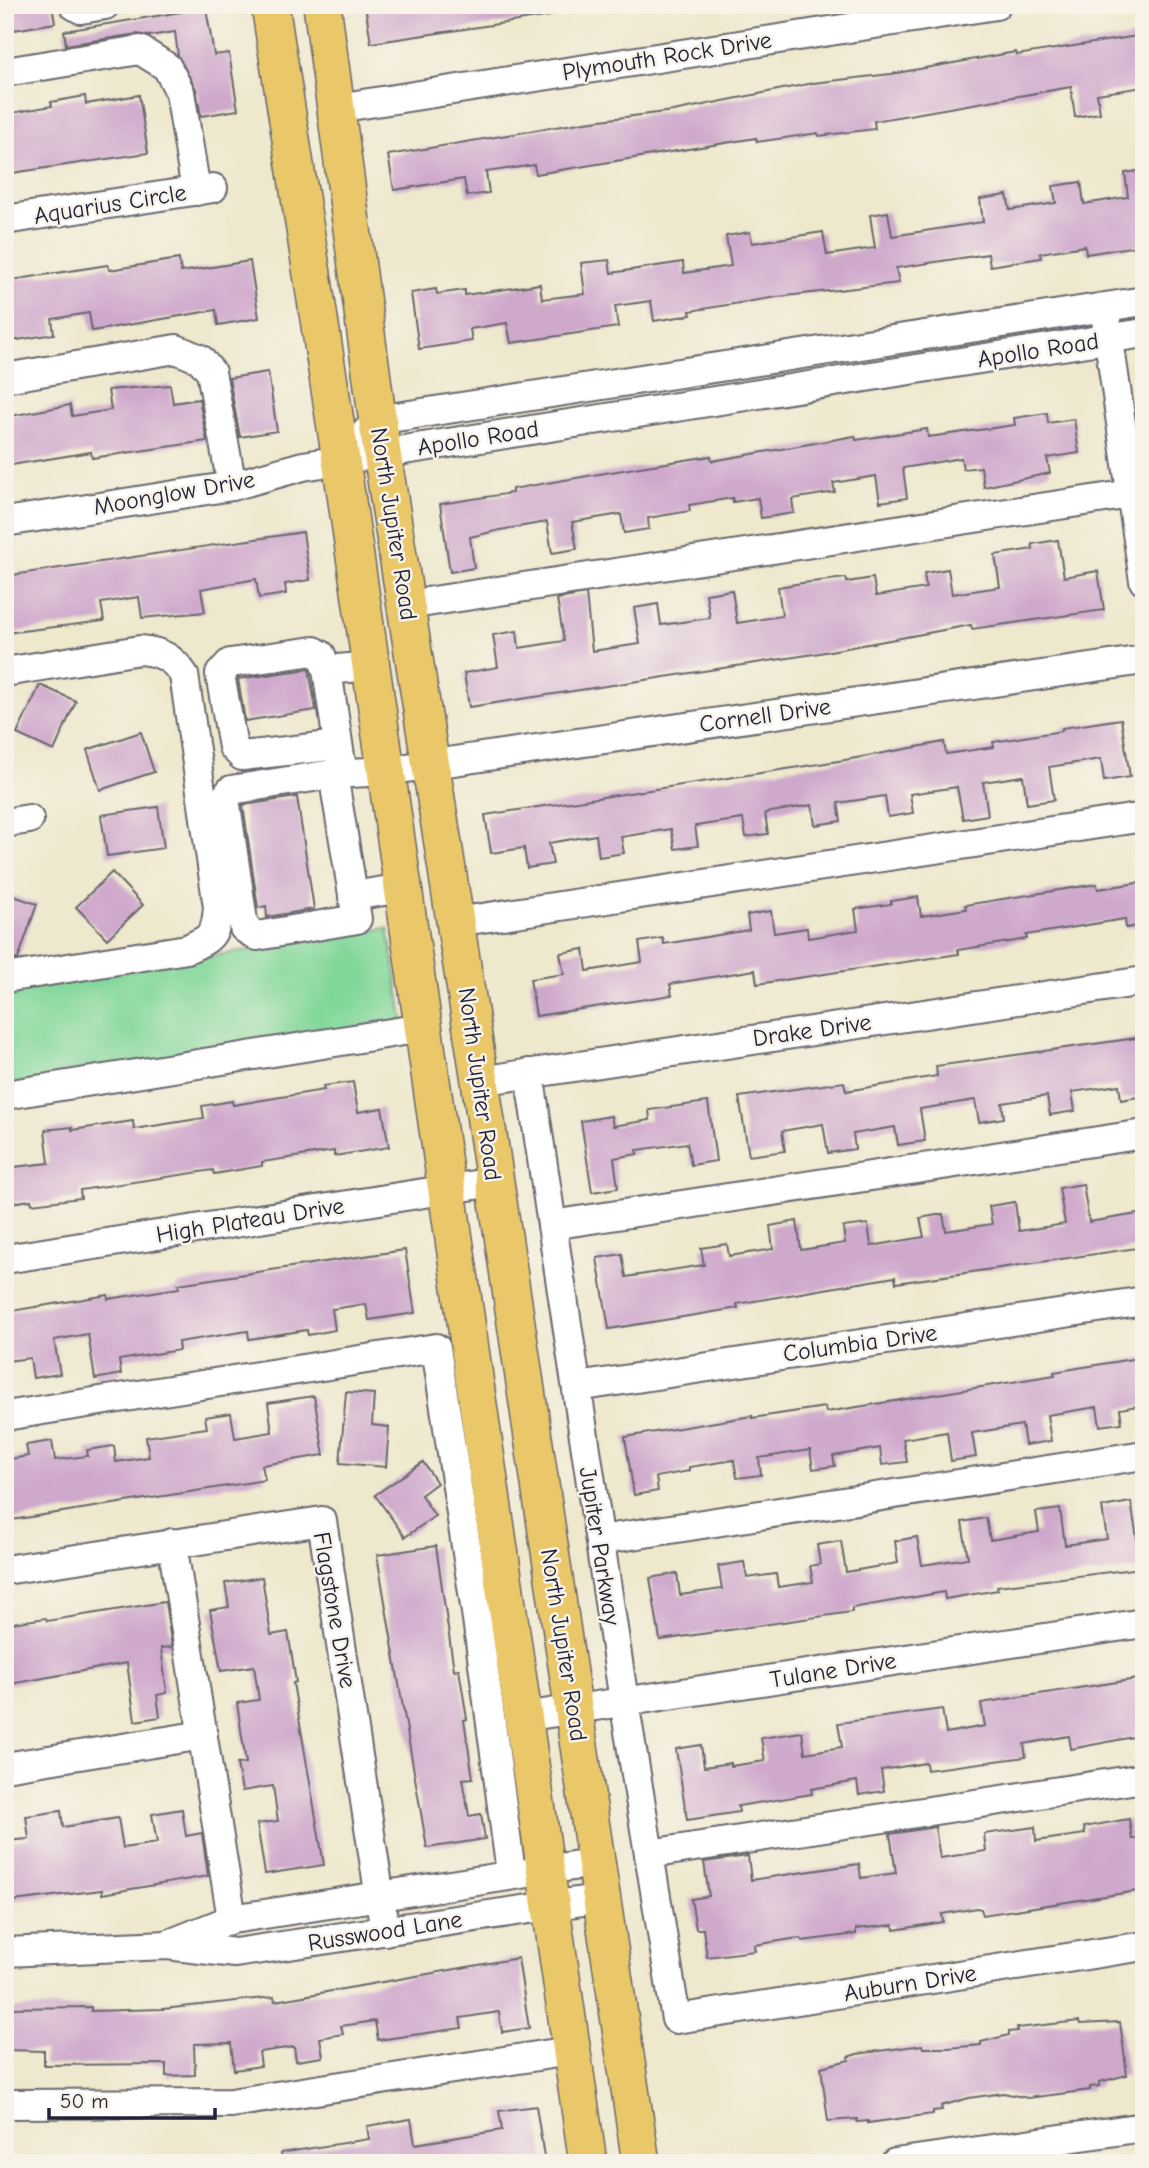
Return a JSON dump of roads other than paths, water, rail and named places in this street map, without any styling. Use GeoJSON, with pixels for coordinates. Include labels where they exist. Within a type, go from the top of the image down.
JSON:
{"type":"FeatureCollection","features":[{"type":"Feature","properties":{"kind":"main road","name":"North Jupiter Road"},"geometry":{"type":"LineString","coordinates":[[270,5],[341,460],[447,1189],[453,1345],[523,1717],[528,1871],[550,1905],[588,2163]]}},
{"type":"Feature","properties":{"kind":"main road"},"geometry":{"type":"LineString","coordinates":[[300,5],[300,10],[325,22]]}},
{"type":"Feature","properties":{"kind":"main road","name":"North Jupiter Road"},"geometry":{"type":"LineString","coordinates":[[325,22],[380,437],[456,922],[641,2163]]}},
{"type":"Feature","properties":{"kind":"main road"},"geometry":{"type":"LineString","coordinates":[[414,971],[443,1009],[462,1068],[471,1079],[480,1081]]}},
{"type":"Feature","properties":{"kind":"street"},"geometry":{"type":"LineString","coordinates":[[74,5],[81,9],[105,5]]}},
{"type":"Feature","properties":{"kind":"street","name":"Plymouth Rock Drive"},"geometry":{"type":"LineString","coordinates":[[337,108],[996,5]]}},
{"type":"Feature","properties":{"kind":"street","name":"Aquarius Circle"},"geometry":{"type":"LineString","coordinates":[[5,72],[140,50],[167,66],[180,92],[206,189],[5,220]]}},
{"type":"Feature","properties":{"kind":"street","name":"Apollo Road"},"geometry":{"type":"LineString","coordinates":[[380,437],[1144,301]]}},
{"type":"Feature","properties":{"kind":"street"},"geometry":{"type":"LineString","coordinates":[[1104,307],[1138,493],[1144,581]]}},
{"type":"Feature","properties":{"kind":"street","name":"Apollo Road"},"geometry":{"type":"LineString","coordinates":[[380,437],[1144,333]]}},
{"type":"Feature","properties":{"kind":"street"},"geometry":{"type":"LineString","coordinates":[[5,377],[176,349],[200,359],[211,372],[232,486]]}},
{"type":"Feature","properties":{"kind":"street"},"geometry":{"type":"LineString","coordinates":[[341,460],[380,437]]}},
{"type":"Feature","properties":{"kind":"street","name":"Moonglow Drive"},"geometry":{"type":"LineString","coordinates":[[5,522],[232,486],[303,466],[341,460]]}},
{"type":"Feature","properties":{"kind":"street"},"geometry":{"type":"LineString","coordinates":[[407,605],[1138,493]]}},
{"type":"Feature","properties":{"kind":"street"},"geometry":{"type":"LineString","coordinates":[[5,673],[140,650],[160,652],[175,663],[184,675],[218,907],[217,926],[208,939],[187,949],[5,978]]}},
{"type":"Feature","properties":{"kind":"street"},"geometry":{"type":"LineString","coordinates":[[338,745],[242,756],[233,747],[220,674],[230,663],[314,651],[321,655],[327,670],[338,745],[338,775],[353,895],[402,888]]}},
{"type":"Feature","properties":{"kind":"street","name":"Cornell Drive"},"geometry":{"type":"LineString","coordinates":[[353,895],[357,919],[257,936],[244,928],[226,792],[1144,660]]}},
{"type":"Feature","properties":{"kind":"street"},"geometry":{"type":"LineString","coordinates":[[327,670],[370,666]]}},
{"type":"Feature","properties":{"kind":"street"},"geometry":{"type":"LineString","coordinates":[[456,922],[1144,817]]}},
{"type":"Feature","properties":{"kind":"street","name":"Drake Drive"},"geometry":{"type":"LineString","coordinates":[[480,1081],[1144,981]]}},
{"type":"Feature","properties":{"kind":"street"},"geometry":{"type":"LineString","coordinates":[[5,1095],[422,1028]]}},
{"type":"Feature","properties":{"kind":"street","name":"Jupiter Parkway"},"geometry":{"type":"LineString","coordinates":[[529,1073],[624,1701],[676,2019]]}},
{"type":"Feature","properties":{"kind":"street"},"geometry":{"type":"LineString","coordinates":[[552,1224],[1144,1134]]}},
{"type":"Feature","properties":{"kind":"street","name":"High Plateau Drive"},"geometry":{"type":"LineString","coordinates":[[5,1259],[494,1182]]}},
{"type":"Feature","properties":{"kind":"street","name":"Columbia Drive"},"geometry":{"type":"LineString","coordinates":[[577,1387],[1144,1301]]}},
{"type":"Feature","properties":{"kind":"street"},"geometry":{"type":"LineString","coordinates":[[5,1416],[453,1345],[477,1619],[528,1871]]}},
{"type":"Feature","properties":{"kind":"street"},"geometry":{"type":"LineString","coordinates":[[600,1540],[1144,1455]]}},
{"type":"Feature","properties":{"kind":"street","name":"Flagstone Drive"},"geometry":{"type":"LineString","coordinates":[[5,1570],[322,1521],[385,1931]]}},
{"type":"Feature","properties":{"kind":"street"},"geometry":{"type":"LineString","coordinates":[[172,1543],[232,1919]]}},
{"type":"Feature","properties":{"kind":"street","name":"Tulane Drive"},"geometry":{"type":"LineString","coordinates":[[523,1717],[1144,1623]]}},
{"type":"Feature","properties":{"kind":"street"},"geometry":{"type":"LineString","coordinates":[[5,1767],[203,1735]]}},
{"type":"Feature","properties":{"kind":"street"},"geometry":{"type":"LineString","coordinates":[[649,1854],[1144,1778]]}},
{"type":"Feature","properties":{"kind":"street","name":"Russwood Lane"},"geometry":{"type":"LineString","coordinates":[[167,1945],[232,1919],[598,1862]]}},
{"type":"Feature","properties":{"kind":"street","name":"Russwood Lane"},"geometry":{"type":"LineString","coordinates":[[5,1952],[167,1945],[234,1953],[603,1898]]}},
{"type":"Feature","properties":{"kind":"street","name":"Auburn Drive"},"geometry":{"type":"LineString","coordinates":[[676,2019],[1144,1946]]}},
{"type":"Feature","properties":{"kind":"street"},"geometry":{"type":"LineString","coordinates":[[5,2104],[231,2103],[570,2051]]}},
{"type":"Feature","properties":{"kind":"street"},"geometry":{"type":"LineString","coordinates":[[895,2163],[1144,2127]]}}]}
